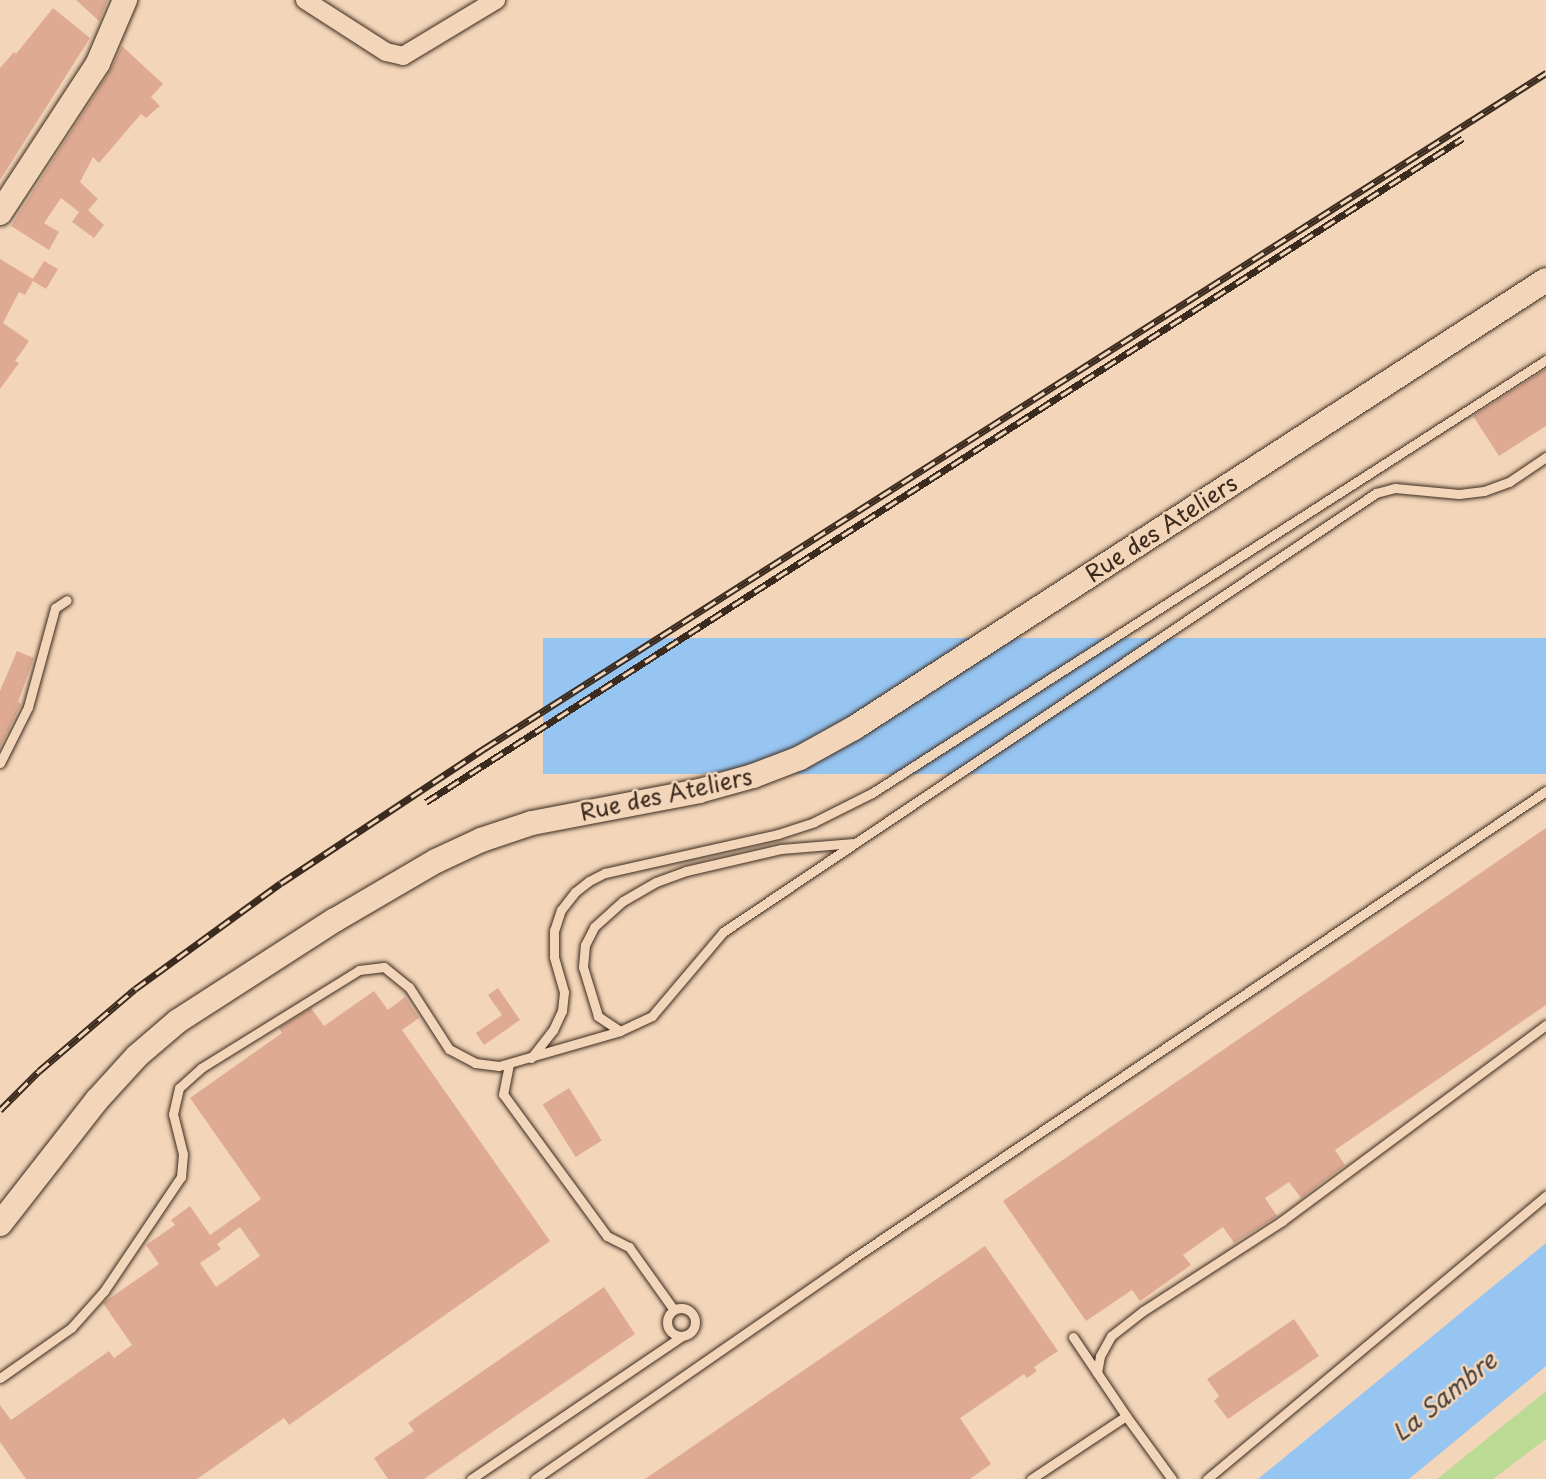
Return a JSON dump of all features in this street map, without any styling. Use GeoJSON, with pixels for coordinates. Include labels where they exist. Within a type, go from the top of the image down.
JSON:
{"type":"FeatureCollection","features":[{"type":"Feature","properties":{"kind":"street"},"geometry":{"type":"LineString","coordinates":[[0,213],[98,62],[125,0]]}},
{"type":"Feature","properties":{"kind":"street"},"geometry":{"type":"LineString","coordinates":[[305,0],[386,52],[402,56],[496,0]]}},
{"type":"Feature","properties":{"kind":"street","name":"Rue des Ateliers"},"geometry":{"type":"LineString","coordinates":[[0,1223],[97,1100],[137,1056],[178,1021],[335,920],[436,861],[481,840],[532,823],[699,791],[753,776],[800,758],[854,728],[1546,280]]}},
{"type":"Feature","properties":{"kind":"lane"},"geometry":{"type":"LineString","coordinates":[[531,1058],[553,1030],[562,1011],[564,992],[554,956],[554,931],[561,910],[575,892],[589,881],[605,873],[778,834],[825,817],[872,793],[1546,360]]}},
{"type":"Feature","properties":{"kind":"lane"},"geometry":{"type":"LineString","coordinates":[[0,1378],[78,1320],[104,1291],[181,1177],[183,1154],[173,1114],[179,1088],[201,1068],[359,970],[384,967],[409,987],[449,1049],[475,1063],[499,1066],[509,1064],[620,1031],[652,1016],[723,932],[1376,493],[1395,488],[1459,494],[1484,491],[1508,482],[1546,457]]}},
{"type":"Feature","properties":{"kind":"lane"},"geometry":{"type":"LineString","coordinates":[[0,763],[28,707],[55,608],[67,600]]}},
{"type":"Feature","properties":{"kind":"lane"},"geometry":{"type":"LineString","coordinates":[[535,1479],[859,1255],[1546,791]]}},
{"type":"Feature","properties":{"kind":"lane"},"geometry":{"type":"LineString","coordinates":[[620,1031],[598,1016],[583,967],[584,945],[594,928],[622,901],[656,882],[686,872],[781,849],[854,843]]}},
{"type":"Feature","properties":{"kind":"lane"},"geometry":{"type":"LineString","coordinates":[[1097,1373],[1100,1356],[1111,1336],[1292,1214],[1546,1025]]}},
{"type":"Feature","properties":{"kind":"lane"},"geometry":{"type":"LineString","coordinates":[[509,1064],[503,1094],[607,1236],[629,1247],[674,1310]]}},
{"type":"Feature","properties":{"kind":"lane"},"geometry":{"type":"LineString","coordinates":[[1207,1479],[1546,1196]]}},
{"type":"Feature","properties":{"kind":"lane"},"geometry":{"type":"LineString","coordinates":[[471,1479],[681,1336],[694,1330],[696,1321],[688,1310],[674,1310],[668,1317],[667,1326],[673,1334],[681,1336]]}},
{"type":"Feature","properties":{"kind":"lane"},"geometry":{"type":"LineString","coordinates":[[1073,1338],[1172,1479]]}},
{"type":"Feature","properties":{"kind":"lane"},"geometry":{"type":"LineString","coordinates":[[1031,1479],[1126,1416]]}},
{"type":"Feature","properties":{"kind":"green space"},"geometry":{"type":"Polygon","coordinates":[[[1546,1391],[1546,1439],[1493,1479],[1437,1479],[1546,1391]]]}},
{"type":"Feature","properties":{"kind":"water"},"geometry":{"type":"Polygon","coordinates":[[[543,638],[1546,638],[1546,774],[543,774],[543,638]]]}},
{"type":"Feature","properties":{"kind":"water","name":"La Sambre"},"geometry":{"type":"Polygon","coordinates":[[[1546,1243],[1546,1366],[1409,1479],[1258,1479],[1546,1243]]]}},
{"type":"Feature","properties":{"kind":"building"},"geometry":{"type":"Polygon","coordinates":[[[76,0],[108,0],[99,21],[76,0]]]}},
{"type":"Feature","properties":{"kind":"building"},"geometry":{"type":"Polygon","coordinates":[[[53,8],[90,38],[0,180],[0,68],[14,52],[16,54],[53,8]]]}},
{"type":"Feature","properties":{"kind":"building"},"geometry":{"type":"Polygon","coordinates":[[[122,46],[163,84],[151,97],[160,106],[146,118],[141,114],[99,163],[93,157],[80,182],[98,199],[88,210],[104,225],[94,238],[72,222],[79,212],[61,198],[44,223],[59,232],[49,250],[11,226],[110,71],[122,46]]]}},
{"type":"Feature","properties":{"kind":"building"},"geometry":{"type":"Polygon","coordinates":[[[0,259],[33,279],[44,261],[58,269],[46,289],[33,281],[25,295],[19,292],[3,323],[29,341],[15,361],[19,363],[0,389],[0,259]]]}},
{"type":"Feature","properties":{"kind":"building"},"geometry":{"type":"Polygon","coordinates":[[[1546,369],[1546,426],[1499,456],[1473,416],[1546,369]]]}},
{"type":"Feature","properties":{"kind":"building"},"geometry":{"type":"Polygon","coordinates":[[[17,651],[34,658],[18,702],[21,704],[0,747],[0,691],[17,651]]]}},
{"type":"Feature","properties":{"kind":"building"},"geometry":{"type":"Polygon","coordinates":[[[1546,828],[1546,1005],[1335,1150],[1345,1165],[1301,1198],[1289,1182],[1265,1198],[1277,1216],[1234,1243],[1223,1227],[1183,1255],[1191,1265],[1140,1301],[1132,1290],[1086,1321],[1003,1201],[1546,828]]]}},
{"type":"Feature","properties":{"kind":"building"},"geometry":{"type":"Polygon","coordinates":[[[498,988],[520,1020],[484,1045],[476,1033],[502,1015],[488,995],[498,988]]]}},
{"type":"Feature","properties":{"kind":"building"},"geometry":{"type":"Polygon","coordinates":[[[374,991],[388,1010],[405,997],[419,1018],[402,1030],[550,1241],[289,1425],[284,1418],[197,1479],[26,1479],[0,1442],[0,1405],[11,1420],[109,1351],[114,1358],[132,1345],[103,1303],[159,1264],[146,1245],[175,1225],[171,1220],[190,1206],[210,1235],[261,1199],[190,1098],[282,1033],[279,1028],[311,1008],[324,1026],[374,991]],[[240,1227],[217,1244],[221,1249],[200,1263],[216,1287],[260,1256],[240,1227]]]}},
{"type":"Feature","properties":{"kind":"building"},"geometry":{"type":"Polygon","coordinates":[[[569,1088],[602,1141],[576,1157],[543,1104],[569,1088]]]}},
{"type":"Feature","properties":{"kind":"building"},"geometry":{"type":"Polygon","coordinates":[[[985,1246],[1058,1351],[1034,1367],[1037,1371],[1027,1378],[1024,1374],[960,1418],[991,1464],[970,1479],[645,1479],[985,1246]]]}},
{"type":"Feature","properties":{"kind":"building"},"geometry":{"type":"Polygon","coordinates":[[[604,1287],[635,1334],[424,1479],[388,1479],[374,1458],[414,1431],[408,1423],[604,1287]]]}},
{"type":"Feature","properties":{"kind":"building"},"geometry":{"type":"Polygon","coordinates":[[[1294,1319],[1319,1356],[1228,1419],[1214,1401],[1219,1396],[1207,1379],[1294,1319]]]}},
{"type":"Feature","properties":{"kind":"railway"},"geometry":{"type":"LineString","coordinates":[[0,1110],[39,1071],[135,989],[281,883],[485,748],[1546,73]]}},
{"type":"Feature","properties":{"kind":"railway"},"geometry":{"type":"LineString","coordinates":[[426,802],[1463,138]]}}]}
